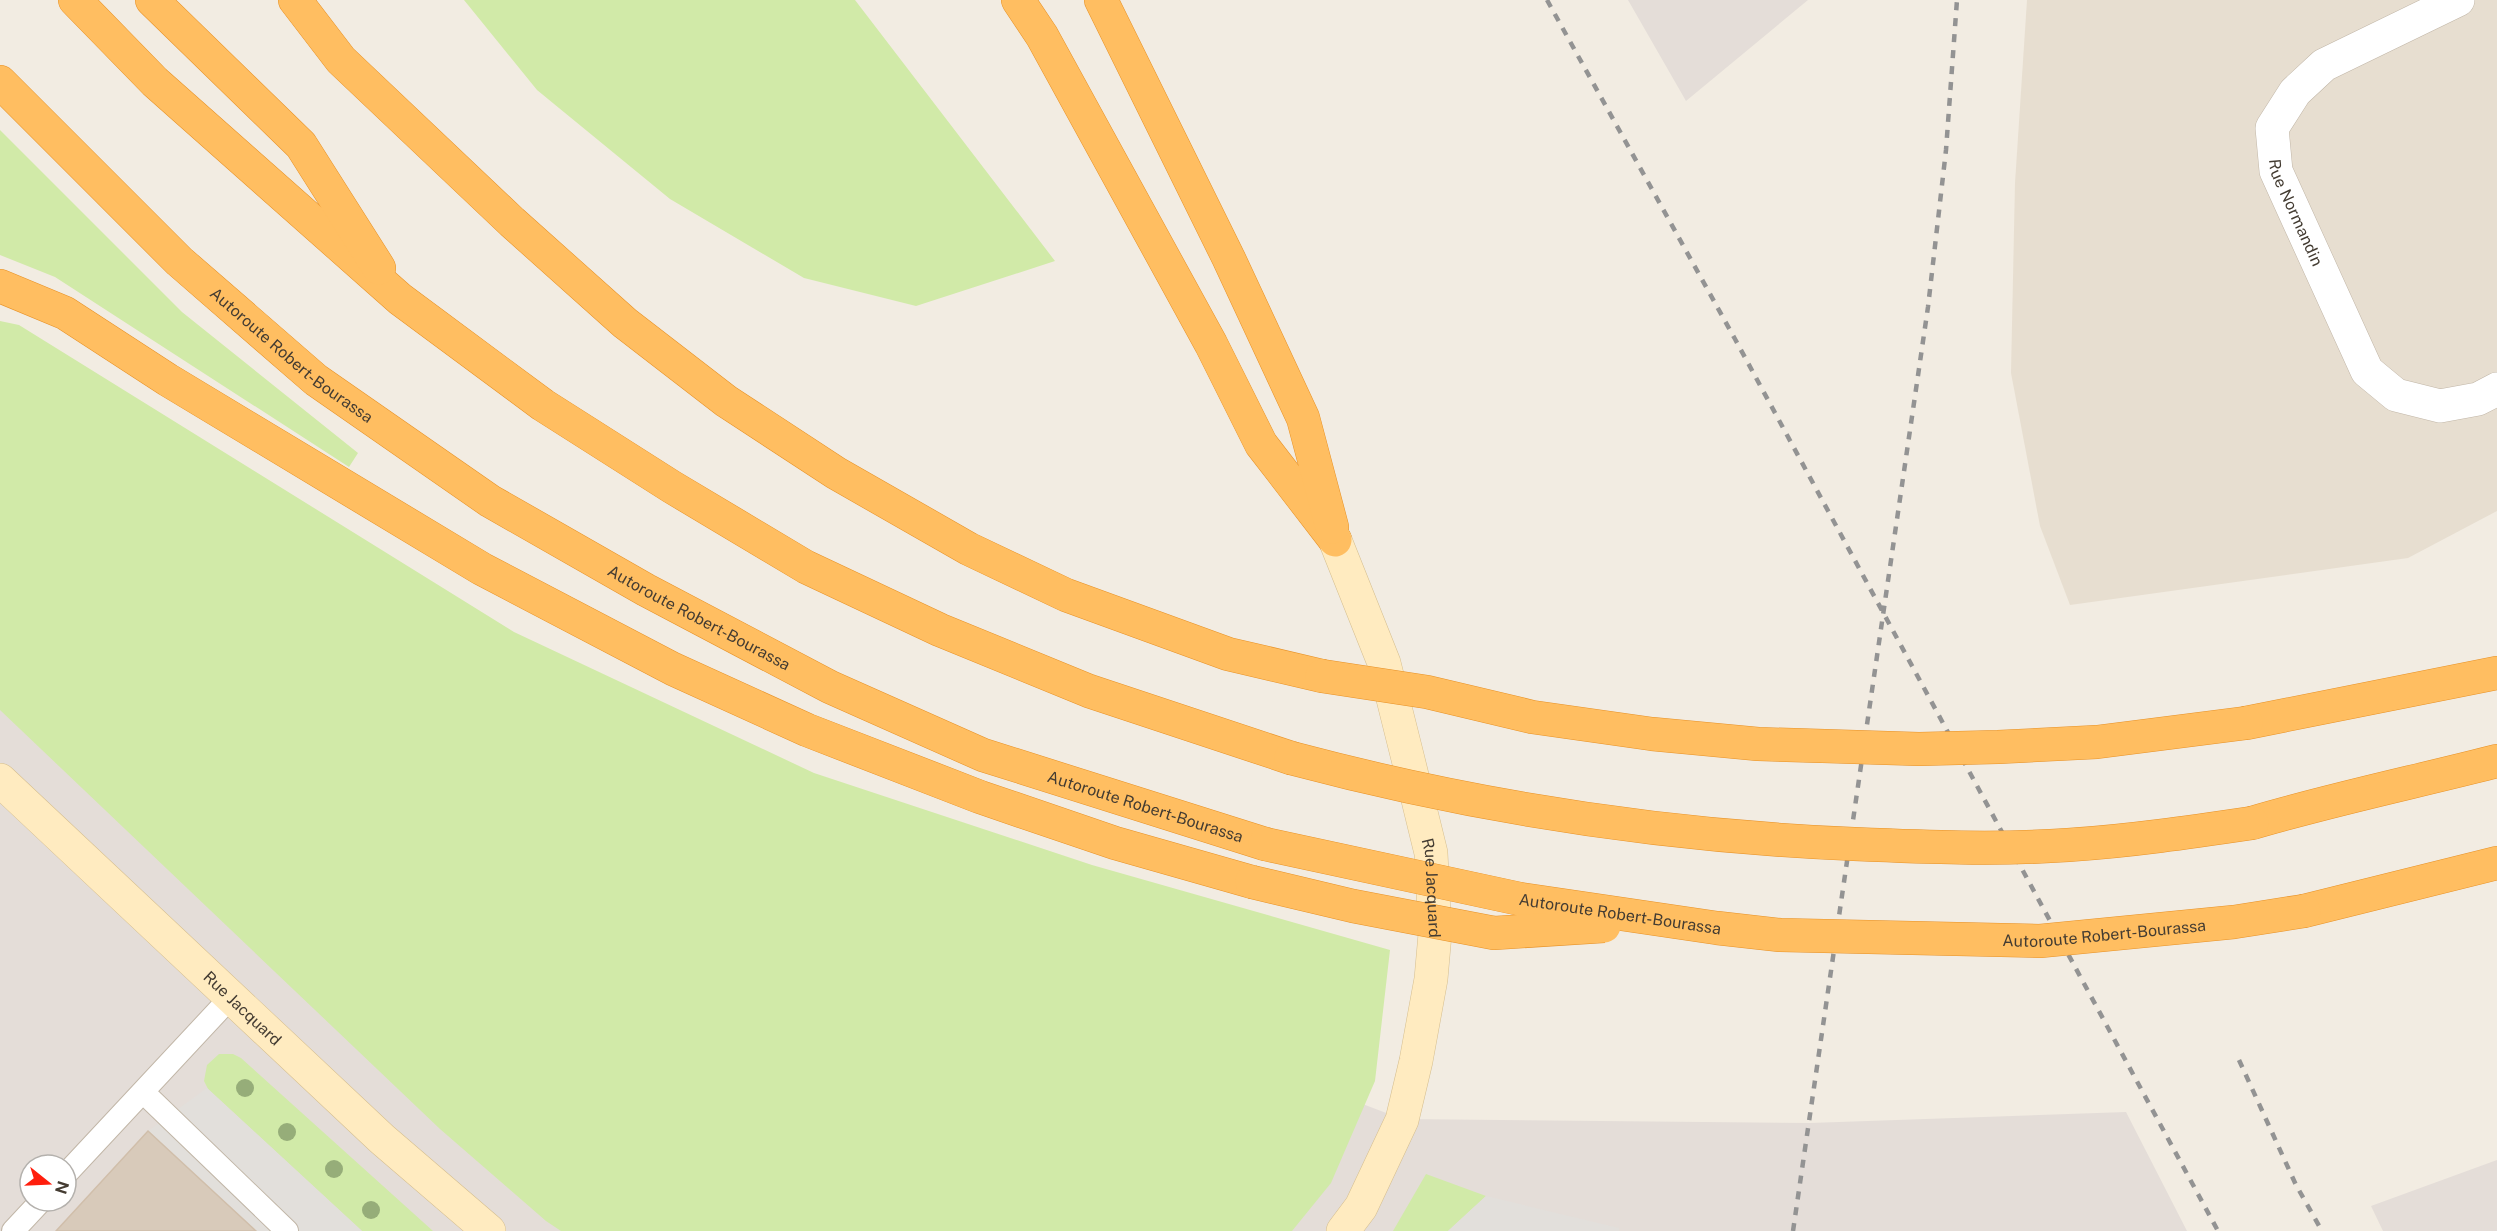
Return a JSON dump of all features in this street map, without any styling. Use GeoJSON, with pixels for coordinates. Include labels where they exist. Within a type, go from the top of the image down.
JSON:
{"type":"FeatureCollection","features":[{"type":"Feature","properties":{"kind":"highway"},"geometry":{"type":"LineString","coordinates":[[75,0],[155,82],[400,299],[543,405],[672,487],[806,567],[940,630],[1089,691],[1291,758],[1369,779],[1456,798],[1636,827],[1800,842],[1897,846],[2067,845],[2158,836],[2252,823],[2323,802],[2497,761]]}},
{"type":"Feature","properties":{"kind":"highway"},"geometry":{"type":"LineString","coordinates":[[152,0],[301,145],[400,299]]}},
{"type":"Feature","properties":{"kind":"highway"},"geometry":{"type":"LineString","coordinates":[[295,0],[341,60],[512,222],[625,323],[726,402],[836,473],[959,544],[1066,595],[1228,654],[1322,676],[1427,692],[1532,717],[1652,734],[1758,744],[1920,749],[2097,742],[2246,723],[2497,673]]}},
{"type":"Feature","properties":{"kind":"highway"},"geometry":{"type":"LineString","coordinates":[[1018,0],[1042,36],[1211,344],[1261,444],[1335,540]]}},
{"type":"Feature","properties":{"kind":"highway"},"geometry":{"type":"LineString","coordinates":[[1101,0],[1229,259],[1303,418],[1335,540]]}},
{"type":"Feature","properties":{"kind":"highway","name":"Autoroute Robert-Bourassa"},"geometry":{"type":"LineString","coordinates":[[0,82],[179,261],[316,380],[490,501],[646,590],[819,681],[983,755],[1265,844],[1520,899],[1673,922],[1780,935],[2040,941],[2234,922],[2304,911],[2497,863]]}},
{"type":"Feature","properties":{"kind":"highway"},"geometry":{"type":"LineString","coordinates":[[0,286],[65,312],[168,380],[482,569],[673,669],[807,730],[980,797],[1115,843],[1252,882],[1353,906],[1494,933],[1673,922]]}},
{"type":"Feature","properties":{"kind":"main road","name":"Rue Jacquard"},"geometry":{"type":"LineString","coordinates":[[1335,540],[1384,663],[1431,853],[1435,934],[1431,979],[1416,1061],[1402,1119],[1361,1207],[1343,1231]]}},
{"type":"Feature","properties":{"kind":"main road","name":"Rue Jacquard"},"geometry":{"type":"LineString","coordinates":[[0,780],[382,1139],[489,1231]]}},
{"type":"Feature","properties":{"kind":"street","name":"Rue Normandin"},"geometry":{"type":"LineString","coordinates":[[2458,0],[2324,65],[2295,92],[2272,128],[2276,171],[2367,371],[2396,395],[2440,406],[2478,399],[2497,389]]}},
{"type":"Feature","properties":{"kind":"lane"},"geometry":{"type":"LineString","coordinates":[[78,1161],[231,997]]}},
{"type":"Feature","properties":{"kind":"lane"},"geometry":{"type":"LineString","coordinates":[[143,1092],[287,1231]]}},
{"type":"Feature","properties":{"kind":"lane"},"geometry":{"type":"LineString","coordinates":[[13,1231],[30,1213]]}},
{"type":"Feature","properties":{"kind":"shaded area"},"geometry":{"type":"Polygon","coordinates":[[[1628,0],[1808,0],[1686,101],[1628,0]]]}},
{"type":"Feature","properties":{"kind":"shaded area"},"geometry":{"type":"Polygon","coordinates":[[[2027,0],[2497,0],[2497,511],[2408,558],[2070,605],[2040,526],[2011,373],[2015,183],[2027,0]]]}},
{"type":"Feature","properties":{"kind":"shaded area"},"geometry":{"type":"Polygon","coordinates":[[[0,408],[963,952],[1402,1119],[1810,1123],[2126,1112],[2187,1231],[0,1231],[0,408]]]}},
{"type":"Feature","properties":{"kind":"shaded area"},"geometry":{"type":"Polygon","coordinates":[[[207,1088],[362,1231],[256,1231],[148,1131],[207,1088]]]}},
{"type":"Feature","properties":{"kind":"shaded area"},"geometry":{"type":"Polygon","coordinates":[[[2497,1160],[2497,1231],[2383,1231],[2371,1206],[2497,1160]]]}},
{"type":"Feature","properties":{"kind":"shaded area"},"geometry":{"type":"Polygon","coordinates":[[[1486,1196],[1619,1228],[1619,1231],[1448,1231],[1486,1196]]]}},
{"type":"Feature","properties":{"kind":"green space"},"geometry":{"type":"Polygon","coordinates":[[[464,0],[855,0],[1055,261],[916,306],[804,278],[670,199],[537,90],[464,0]]]}},
{"type":"Feature","properties":{"kind":"green space"},"geometry":{"type":"Polygon","coordinates":[[[0,130],[182,312],[358,453],[349,467],[55,277],[0,255],[0,130]]]}},
{"type":"Feature","properties":{"kind":"green space"},"geometry":{"type":"Polygon","coordinates":[[[0,321],[19,325],[514,632],[814,773],[1092,865],[1390,950],[1375,1081],[1331,1183],[1292,1231],[561,1231],[546,1221],[440,1129],[0,710],[0,321]]]}},
{"type":"Feature","properties":{"kind":"green space"},"geometry":{"type":"Polygon","coordinates":[[[219,1054],[233,1054],[241,1058],[433,1231],[362,1231],[208,1089],[204,1081],[207,1065],[219,1054]]]}},
{"type":"Feature","properties":{"kind":"green space"},"geometry":{"type":"Polygon","coordinates":[[[1426,1174],[1486,1196],[1448,1231],[1393,1231],[1426,1174]]]}},
{"type":"Feature","properties":{"kind":"building"},"geometry":{"type":"Polygon","coordinates":[[[148,1131],[256,1231],[56,1231],[73,1213],[78,1213],[78,1207],[148,1131]]]}},
{"type":"Feature","properties":{"kind":"railway"},"geometry":{"type":"LineString","coordinates":[[1547,0],[1735,339],[2218,1231]]}},
{"type":"Feature","properties":{"kind":"railway"},"geometry":{"type":"LineString","coordinates":[[1793,1231],[1928,307],[1946,150],[1957,0]]}},
{"type":"Feature","properties":{"kind":"railway"},"geometry":{"type":"LineString","coordinates":[[2239,1060],[2296,1185],[2322,1231]]}}]}
